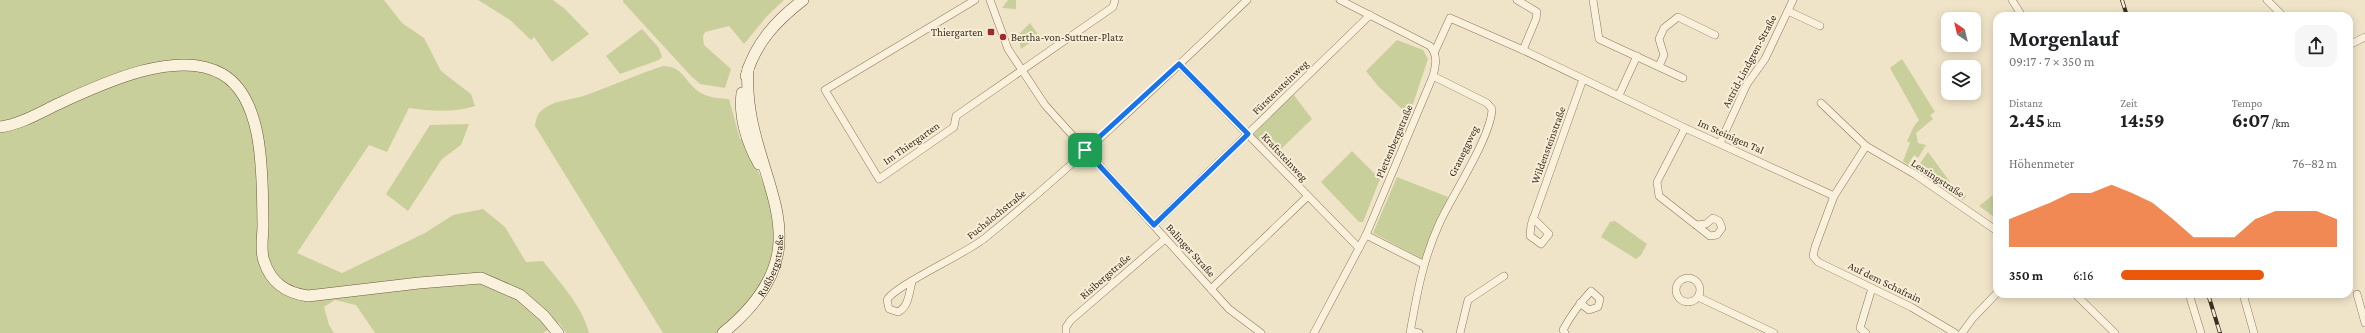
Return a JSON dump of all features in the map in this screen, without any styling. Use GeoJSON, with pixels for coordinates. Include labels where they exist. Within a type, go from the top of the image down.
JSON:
{"type":"FeatureCollection","features":[{"type":"Feature","properties":{"kind":"street","name":"Rußbergstraße"},"geometry":{"type":"LineString","coordinates":[[723,333],[755,303],[775,267],[780,238],[780,224],[770,183],[750,146],[742,115],[741,99],[748,69],[756,49],[766,35],[787,13],[803,0]]}},
{"type":"Feature","properties":{"kind":"street","name":"Im Thiergarten"},"geometry":{"type":"LineString","coordinates":[[975,0],[825,90],[879,179],[954,128],[956,116],[1113,7],[1115,0]]}},
{"type":"Feature","properties":{"kind":"street","name":"Balinger Straße"},"geometry":{"type":"LineString","coordinates":[[990,0],[1006,46],[1021,71],[1052,114],[1229,309],[1260,333]]}},
{"type":"Feature","properties":{"kind":"street"},"geometry":{"type":"LineString","coordinates":[[1085,150],[1247,0]]}},
{"type":"Feature","properties":{"kind":"street"},"geometry":{"type":"LineString","coordinates":[[1340,0],[1425,43],[1435,51]]}},
{"type":"Feature","properties":{"kind":"street"},"geometry":{"type":"LineString","coordinates":[[1517,0],[1537,12],[1536,20],[1523,50]]}},
{"type":"Feature","properties":{"kind":"street"},"geometry":{"type":"LineString","coordinates":[[1593,0],[1599,39],[1683,78]]}},
{"type":"Feature","properties":{"kind":"street","name":"Astrid-Lindgren-Straße"},"geometry":{"type":"LineString","coordinates":[[1720,143],[1748,84],[1764,59],[1793,0]]}},
{"type":"Feature","properties":{"kind":"street"},"geometry":{"type":"LineString","coordinates":[[2012,0],[2020,12]]}},
{"type":"Feature","properties":{"kind":"street"},"geometry":{"type":"LineString","coordinates":[[2267,0],[2279,12]]}},
{"type":"Feature","properties":{"kind":"street","name":"Astrid-Lindgren-Straße"},"geometry":{"type":"LineString","coordinates":[[1788,11],[1820,26]]}},
{"type":"Feature","properties":{"kind":"street","name":"Fürstensteinweg"},"geometry":{"type":"LineString","coordinates":[[1154,225],[1370,15]]}},
{"type":"Feature","properties":{"kind":"street"},"geometry":{"type":"LineString","coordinates":[[1659,66],[1664,55],[1659,39],[1664,28],[1678,17],[1715,35]]}},
{"type":"Feature","properties":{"kind":"street","name":"Im Steinigen Tal"},"geometry":{"type":"LineString","coordinates":[[1450,18],[1523,50],[1685,128],[1834,196]]}},
{"type":"Feature","properties":{"kind":"street","name":"Plettenbergstraße"},"geometry":{"type":"LineString","coordinates":[[1314,333],[1366,235],[1433,76],[1435,51],[1450,18]]}},
{"type":"Feature","properties":{"kind":"street"},"geometry":{"type":"LineString","coordinates":[[2353,43],[2365,37]]}},
{"type":"Feature","properties":{"kind":"street"},"geometry":{"type":"LineString","coordinates":[[1619,95],[1637,56]]}},
{"type":"Feature","properties":{"kind":"street","name":"Kraftsteinweg"},"geometry":{"type":"LineString","coordinates":[[1179,64],[1307,197],[1359,248]]}},
{"type":"Feature","properties":{"kind":"street"},"geometry":{"type":"LineString","coordinates":[[0,127],[15,124],[60,103],[141,71],[162,67],[181,66],[211,69],[234,82],[250,107],[260,153],[263,260],[279,287],[293,294],[308,296],[419,283],[481,278],[520,295],[544,316],[558,333]]}},
{"type":"Feature","properties":{"kind":"street","name":"Graneggweg"},"geometry":{"type":"LineString","coordinates":[[1410,332],[1423,264],[1440,222],[1479,146],[1492,115],[1492,109],[1487,102],[1433,76]]}},
{"type":"Feature","properties":{"kind":"street","name":"Wildensteinstraße"},"geometry":{"type":"LineString","coordinates":[[1533,218],[1583,79]]}},
{"type":"Feature","properties":{"kind":"street","name":"Lessingstraße"},"geometry":{"type":"LineString","coordinates":[[1821,102],[1866,146],[1916,175],[1993,228]]}},
{"type":"Feature","properties":{"kind":"street"},"geometry":{"type":"LineString","coordinates":[[1685,128],[1657,182],[1659,196],[1696,226]]}},
{"type":"Feature","properties":{"kind":"street"},"geometry":{"type":"LineString","coordinates":[[1834,196],[1866,146]]}},
{"type":"Feature","properties":{"kind":"street","name":"Fuchslochstraße"},"geometry":{"type":"LineString","coordinates":[[912,282],[976,245],[1029,201],[1085,150]]}},
{"type":"Feature","properties":{"kind":"street","name":"Auf dem Schafrain"},"geometry":{"type":"LineString","coordinates":[[1834,196],[1815,247],[1813,256],[1818,262],[1911,306],[1954,333]]}},
{"type":"Feature","properties":{"kind":"street"},"geometry":{"type":"LineString","coordinates":[[1211,289],[1307,197]]}},
{"type":"Feature","properties":{"kind":"street"},"geometry":{"type":"LineString","coordinates":[[1366,235],[1423,264]]}},
{"type":"Feature","properties":{"kind":"street","name":"Risibergstraße"},"geometry":{"type":"LineString","coordinates":[[1066,333],[1066,327],[1070,320],[1165,239]]}},
{"type":"Feature","properties":{"kind":"street"},"geometry":{"type":"LineString","coordinates":[[1460,333],[1468,300],[1504,276]]}},
{"type":"Feature","properties":{"kind":"street"},"geometry":{"type":"LineString","coordinates":[[1866,333],[1860,328],[1872,288]]}},
{"type":"Feature","properties":{"kind":"street"},"geometry":{"type":"LineString","coordinates":[[2357,294],[2365,323]]}},
{"type":"Feature","properties":{"kind":"street"},"geometry":{"type":"LineString","coordinates":[[1698,297],[1774,333]]}},
{"type":"Feature","properties":{"kind":"street"},"geometry":{"type":"LineString","coordinates":[[1962,333],[1972,318],[1993,298]]}},
{"type":"Feature","properties":{"kind":"street"},"geometry":{"type":"LineString","coordinates":[[2079,298],[2115,333]]}},
{"type":"Feature","properties":{"kind":"street"},"geometry":{"type":"LineString","coordinates":[[2190,298],[2201,333]]}},
{"type":"Feature","properties":{"kind":"street"},"geometry":{"type":"LineString","coordinates":[[2244,298],[2254,333]]}},
{"type":"Feature","properties":{"kind":"street"},"geometry":{"type":"LineString","coordinates":[[1564,333],[1569,318],[1580,303]]}},
{"type":"Feature","properties":{"kind":"street"},"geometry":{"type":"LineString","coordinates":[[1410,332],[1419,333]]}},
{"type":"Feature","properties":{"kind":"green space"},"geometry":{"type":"Polygon","coordinates":[[[0,0],[384,0],[402,23],[424,38],[441,71],[471,94],[475,106],[458,110],[442,111],[409,108],[387,152],[369,145],[297,253],[342,273],[425,233],[453,215],[483,209],[505,227],[526,262],[543,261],[576,304],[586,323],[589,333],[566,333],[559,323],[543,333],[375,333],[356,305],[335,300],[324,307],[329,325],[334,333],[0,333],[0,0]]]}},
{"type":"Feature","properties":{"kind":"green space"},"geometry":{"type":"Polygon","coordinates":[[[478,0],[553,0],[565,9],[589,34],[552,62],[534,37],[531,40],[510,20],[478,0]]]}},
{"type":"Feature","properties":{"kind":"green space"},"geometry":{"type":"Polygon","coordinates":[[[623,0],[784,0],[767,16],[744,44],[729,26],[705,32],[703,37],[704,45],[731,69],[725,88],[700,84],[623,2],[623,0]]]}},
{"type":"Feature","properties":{"kind":"green space"},"geometry":{"type":"Polygon","coordinates":[[[1008,0],[1016,0],[1016,9],[1002,8],[1008,0]]]}},
{"type":"Feature","properties":{"kind":"green space"},"geometry":{"type":"Polygon","coordinates":[[[1030,23],[1039,36],[1021,49],[1018,35],[1030,23]]]}},
{"type":"Feature","properties":{"kind":"green space"},"geometry":{"type":"Polygon","coordinates":[[[642,29],[659,48],[662,57],[659,60],[620,74],[606,56],[642,29]]]}},
{"type":"Feature","properties":{"kind":"green space"},"geometry":{"type":"Polygon","coordinates":[[[1397,40],[1423,50],[1428,59],[1409,116],[1378,86],[1366,71],[1397,40]]]}},
{"type":"Feature","properties":{"kind":"green space"},"geometry":{"type":"Polygon","coordinates":[[[1902,59],[1935,112],[1930,115],[1933,119],[1916,133],[1918,143],[1926,145],[1918,158],[1914,155],[1908,165],[1903,161],[1910,143],[1907,141],[1914,126],[1919,120],[1890,68],[1902,59]]]}},
{"type":"Feature","properties":{"kind":"green space"},"geometry":{"type":"Polygon","coordinates":[[[663,66],[675,69],[705,95],[729,99],[740,139],[743,139],[759,173],[773,213],[774,239],[767,271],[755,294],[747,304],[717,333],[663,333],[535,126],[539,113],[550,105],[589,94],[663,66]]]}},
{"type":"Feature","properties":{"kind":"green space"},"geometry":{"type":"Polygon","coordinates":[[[1294,95],[1312,119],[1276,154],[1253,135],[1273,113],[1294,95]]]}},
{"type":"Feature","properties":{"kind":"green space"},"geometry":{"type":"Polygon","coordinates":[[[469,124],[461,145],[442,159],[408,211],[386,194],[430,125],[469,124]]]}},
{"type":"Feature","properties":{"kind":"green space"},"geometry":{"type":"Polygon","coordinates":[[[1352,151],[1380,179],[1363,222],[1359,222],[1321,182],[1352,151]]]}},
{"type":"Feature","properties":{"kind":"green space"},"geometry":{"type":"Polygon","coordinates":[[[1928,152],[1959,194],[1963,191],[1966,196],[1963,200],[1916,169],[1928,152]]]}},
{"type":"Feature","properties":{"kind":"green space"},"geometry":{"type":"Polygon","coordinates":[[[1397,177],[1448,197],[1424,260],[1373,233],[1397,177]]]}},
{"type":"Feature","properties":{"kind":"green space"},"geometry":{"type":"Polygon","coordinates":[[[1993,195],[1993,216],[1979,206],[1993,195]]]}},
{"type":"Feature","properties":{"kind":"green space"},"geometry":{"type":"Polygon","coordinates":[[[1615,221],[1647,244],[1641,255],[1636,259],[1601,237],[1610,222],[1615,221]]]}},
{"type":"Feature","properties":{"kind":"railway"},"geometry":{"type":"LineString","coordinates":[[2122,0],[2126,12]]}},
{"type":"Feature","properties":{"kind":"railway"},"geometry":{"type":"LineString","coordinates":[[2209,298],[2220,333]]}},
{"type":"Feature","properties":{"kind":"place","name":"Thiergarten"},"geometry":{"type":"Point","coordinates":[991,32]}},
{"type":"Feature","properties":{"kind":"place","name":"Bertha-von-Suttner-Platz"},"geometry":{"type":"Point","coordinates":[1003,37]}},
{"type":"Feature","properties":{"kind":"route"},"geometry":{"type":"LineString","coordinates":[[1179,64],[1248,134],[1154,225],[1085,150],[1179,64]]}}]}
